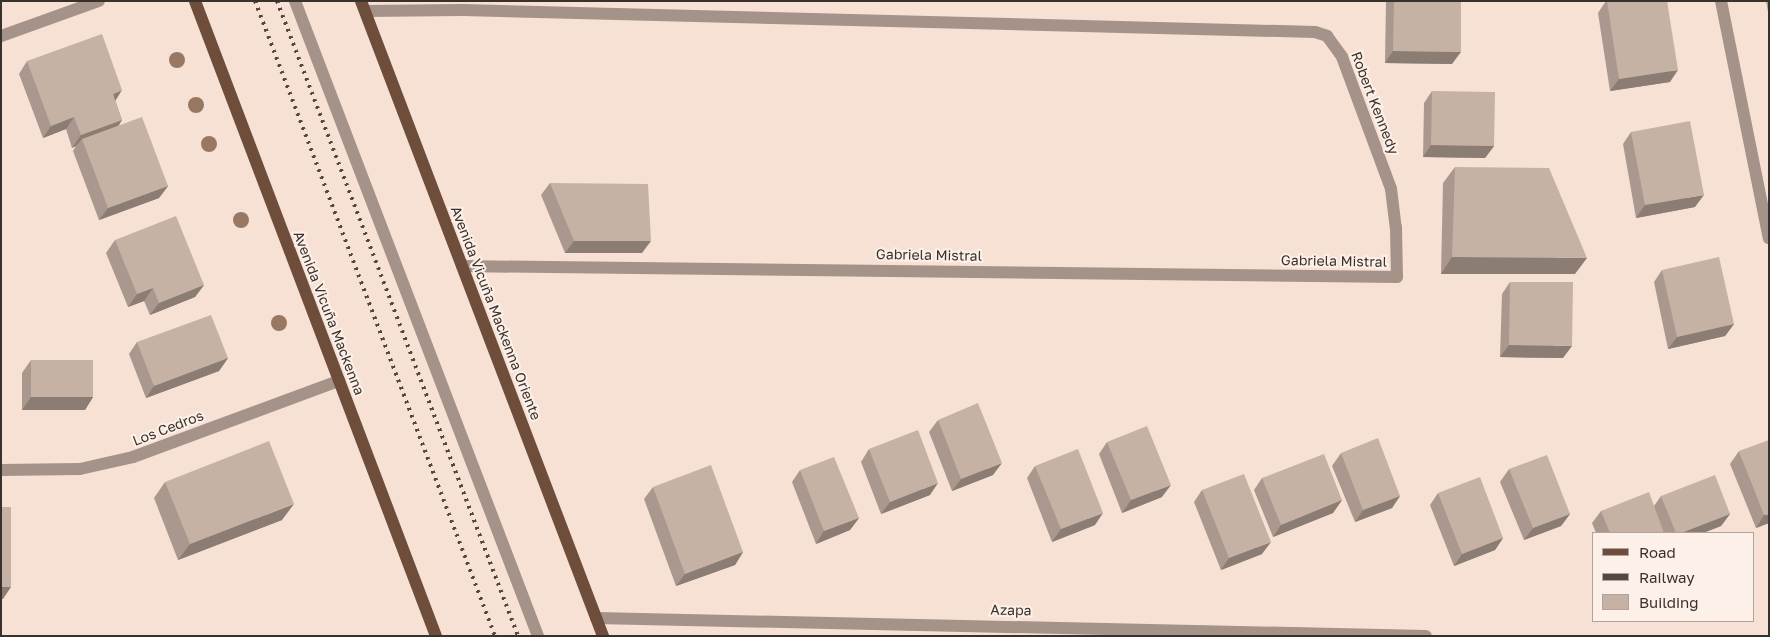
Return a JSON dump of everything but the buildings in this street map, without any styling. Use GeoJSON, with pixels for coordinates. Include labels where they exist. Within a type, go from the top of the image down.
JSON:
{"type":"FeatureCollection","features":[{"type":"Feature","properties":{"kind":"main road","name":"Avenida Vicuña Mackenna"},"geometry":{"type":"LineString","coordinates":[[195,1],[436,636]]}},
{"type":"Feature","properties":{"kind":"main road","name":"Avenida Vicuña Mackenna Oriente"},"geometry":{"type":"LineString","coordinates":[[363,6],[603,636]]}},
{"type":"Feature","properties":{"kind":"street"},"geometry":{"type":"LineString","coordinates":[[1,36],[99,1]]}},
{"type":"Feature","properties":{"kind":"street"},"geometry":{"type":"LineString","coordinates":[[295,1],[538,636]]}},
{"type":"Feature","properties":{"kind":"street"},"geometry":{"type":"LineString","coordinates":[[1720,1],[1769,238]]}},
{"type":"Feature","properties":{"kind":"street","name":"Robert Kennedy"},"geometry":{"type":"LineString","coordinates":[[363,6],[1315,32],[1327,36],[1342,57],[1391,189],[1396,227],[1397,277]]}},
{"type":"Feature","properties":{"kind":"street","name":"Gabriela Mistral"},"geometry":{"type":"LineString","coordinates":[[462,266],[1397,277]]}},
{"type":"Feature","properties":{"kind":"street","name":"Los Cedros"},"geometry":{"type":"LineString","coordinates":[[1,470],[80,469],[133,458],[339,381]]}},
{"type":"Feature","properties":{"kind":"street","name":"Azapa"},"geometry":{"type":"LineString","coordinates":[[596,618],[1039,631],[1426,636]]}},
{"type":"Feature","properties":{"kind":"railway"},"geometry":{"type":"LineString","coordinates":[[255,1],[495,636]]}},
{"type":"Feature","properties":{"kind":"railway"},"geometry":{"type":"LineString","coordinates":[[277,1],[518,636]]}}]}
